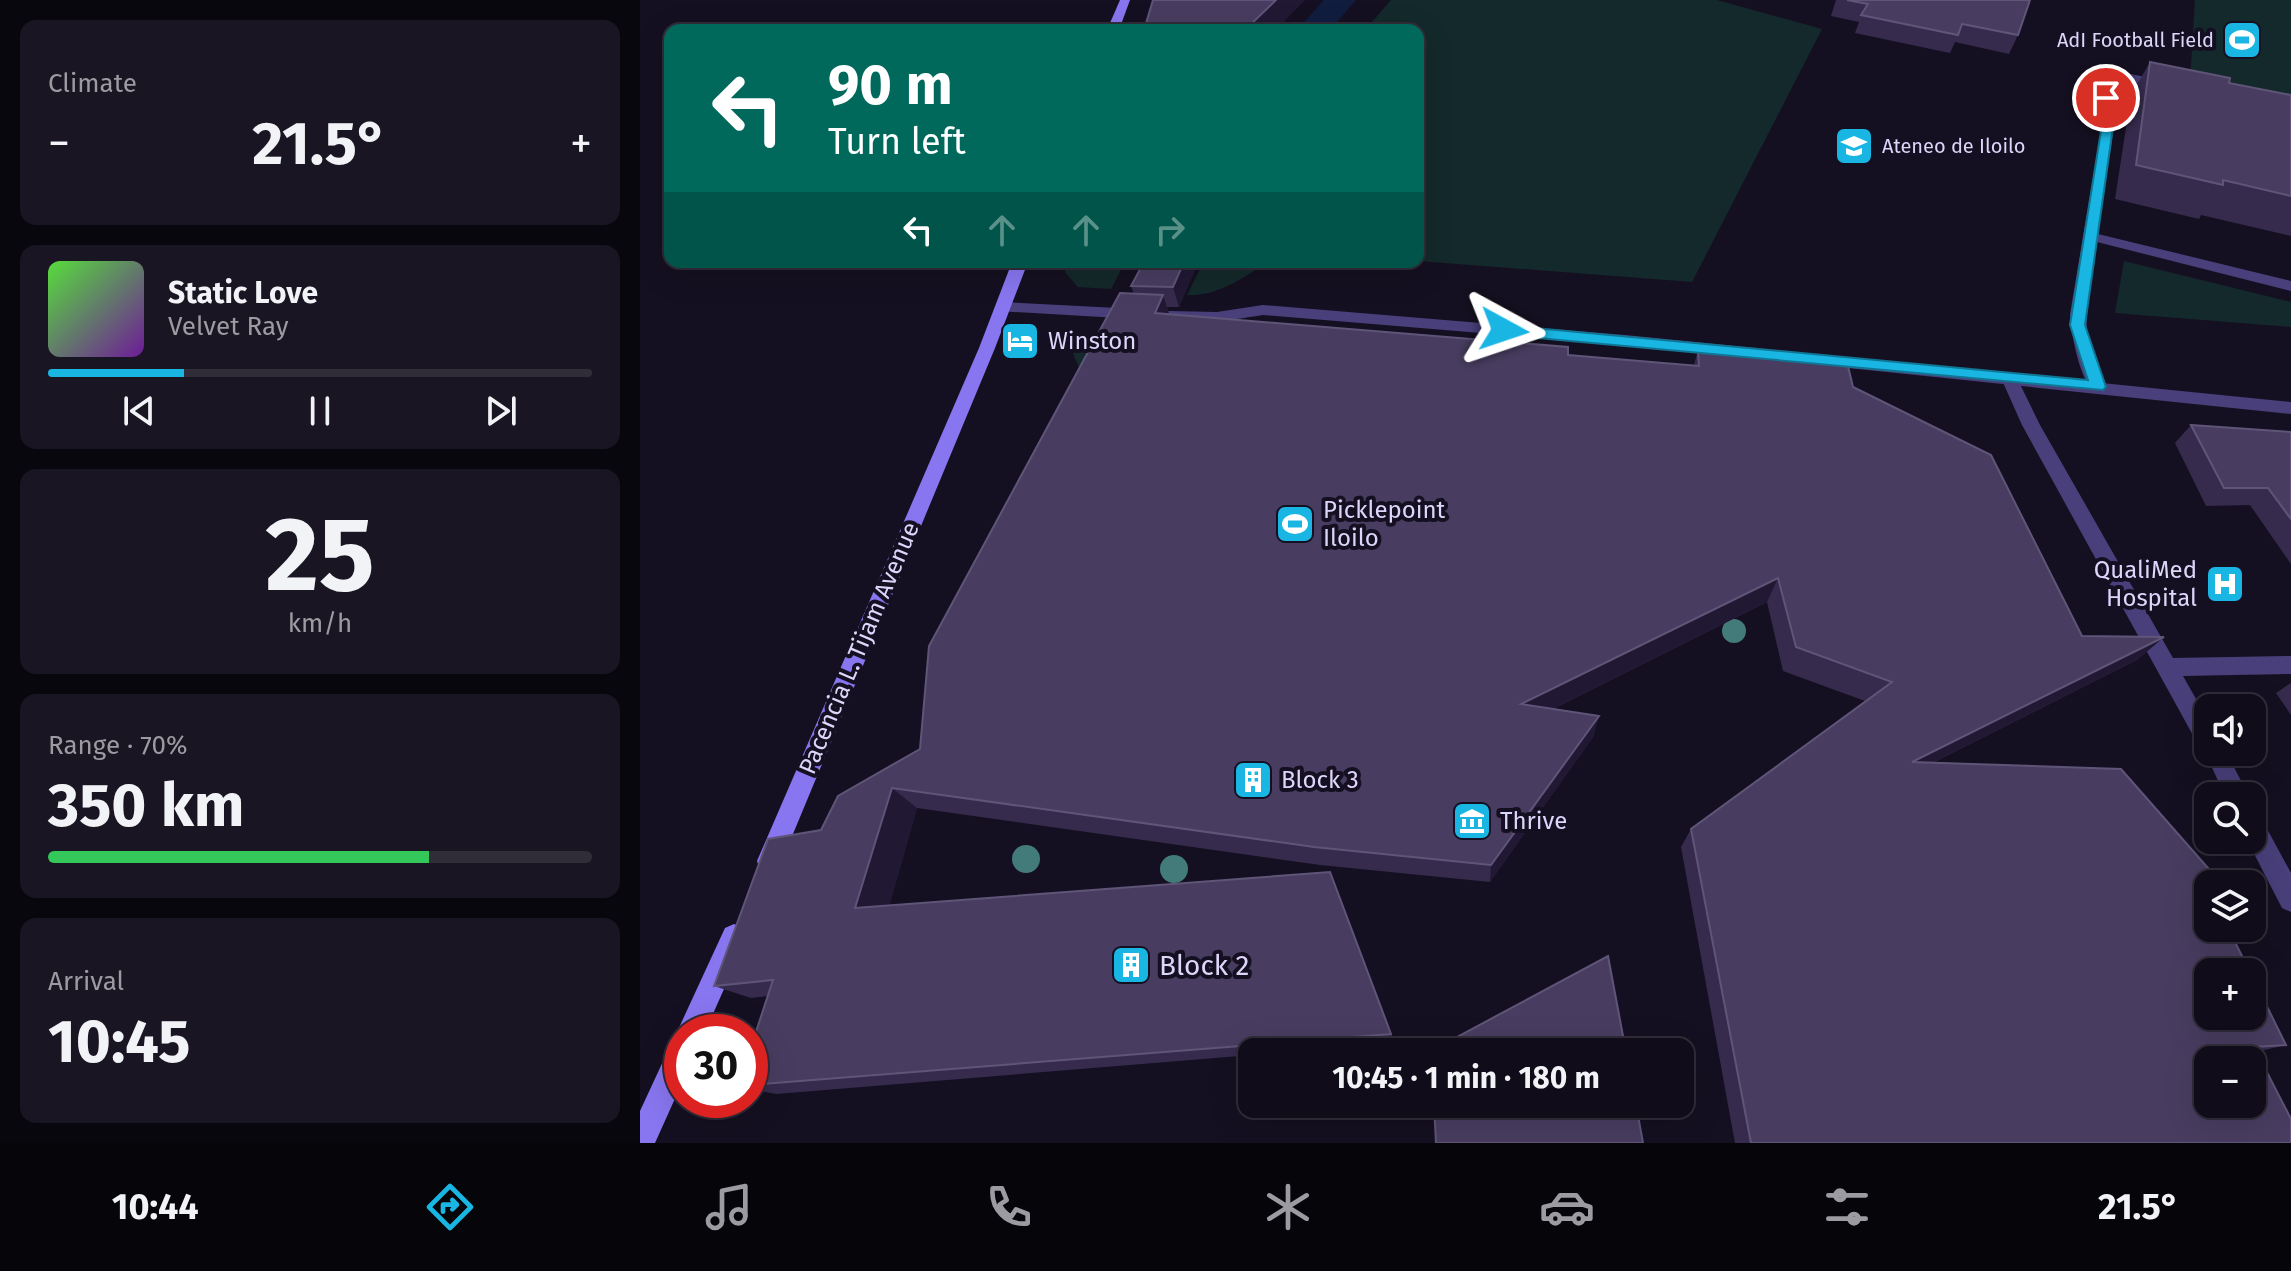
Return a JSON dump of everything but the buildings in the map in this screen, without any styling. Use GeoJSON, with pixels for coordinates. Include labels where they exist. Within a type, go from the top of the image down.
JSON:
{"type":"FeatureCollection","features":[{"type":"Feature","properties":{"kind":"street"},"geometry":{"type":"LineString","coordinates":[[1115,24],[1125,0]]}},
{"type":"Feature","properties":{"kind":"street"},"geometry":{"type":"LineString","coordinates":[[2098,387],[2078,325],[2115,72],[2174,87]]}},
{"type":"Feature","properties":{"kind":"street"},"geometry":{"type":"LineString","coordinates":[[2090,91],[2106,98],[2111,106]]}},
{"type":"Feature","properties":{"kind":"street"},"geometry":{"type":"LineString","coordinates":[[2090,236],[2291,286]]}},
{"type":"Feature","properties":{"kind":"street","name":"Pacencia L. Tijam Avenue"},"geometry":{"type":"LineString","coordinates":[[759,884],[1018,268]]}},
{"type":"Feature","properties":{"kind":"street"},"geometry":{"type":"LineString","coordinates":[[1003,307],[1217,317],[1263,310],[1625,340],[2291,408]]}},
{"type":"Feature","properties":{"kind":"street"},"geometry":{"type":"LineString","coordinates":[[2009,378],[2031,425],[2194,715]]}},
{"type":"Feature","properties":{"kind":"street"},"geometry":{"type":"LineString","coordinates":[[2168,667],[2291,665]]}},
{"type":"Feature","properties":{"kind":"street"},"geometry":{"type":"LineString","coordinates":[[2266,851],[2291,899]]}},
{"type":"Feature","properties":{"kind":"street"},"geometry":{"type":"LineString","coordinates":[[699,1014],[746,911]]}},
{"type":"Feature","properties":{"kind":"street"},"geometry":{"type":"LineString","coordinates":[[640,1143],[664,1091]]}},
{"type":"Feature","properties":{"kind":"green space"},"geometry":{"type":"Polygon","coordinates":[[[1391,0],[1717,0],[1822,29],[1692,282],[1424,261],[1424,24],[1370,24],[1391,0]]]}},
{"type":"Feature","properties":{"kind":"green space","name":"AdI Football Field"},"geometry":{"type":"Polygon","coordinates":[[[2195,0],[2291,0],[2291,101],[2190,81],[2195,0]]]}},
{"type":"Feature","properties":{"kind":"green space"},"geometry":{"type":"Polygon","coordinates":[[[2124,261],[2291,302],[2291,327],[2115,313],[2124,261]]]}},
{"type":"Feature","properties":{"kind":"green space"},"geometry":{"type":"Polygon","coordinates":[[[1065,268],[1122,268],[1111,289],[1078,287],[1065,272],[1065,268]]]}},
{"type":"Feature","properties":{"kind":"green space"},"geometry":{"type":"Polygon","coordinates":[[[1200,268],[1257,269],[1215,291],[1187,295],[1200,268]]]}},
{"type":"Feature","properties":{"kind":"green space"},"geometry":{"type":"Polygon","coordinates":[[[1072,332],[1115,337],[1082,375],[1068,341],[1072,332]]]}},
{"type":"Feature","properties":{"kind":"waterway"},"geometry":{"type":"LineString","coordinates":[[1319,24],[1341,0]]}},
{"type":"Feature","properties":{"kind":"place","name":"AdI Football Field"},"geometry":{"type":"Point","coordinates":[2242,40]}},
{"type":"Feature","properties":{"kind":"place","name":"Ateneo de Iloilo"},"geometry":{"type":"Point","coordinates":[1854,146]}},
{"type":"Feature","properties":{"kind":"place","name":"Winston"},"geometry":{"type":"Point","coordinates":[1020,341]}},
{"type":"Feature","properties":{"kind":"place","name":"Picklepoint Iloilo"},"geometry":{"type":"Point","coordinates":[1295,524]}},
{"type":"Feature","properties":{"kind":"place","name":"QualiMed Hospital"},"geometry":{"type":"Point","coordinates":[2225,584]}},
{"type":"Feature","properties":{"kind":"place","name":"Block 3"},"geometry":{"type":"Point","coordinates":[1253,780]}},
{"type":"Feature","properties":{"kind":"place","name":"Thrive"},"geometry":{"type":"Point","coordinates":[1472,821]}},
{"type":"Feature","properties":{"kind":"place","name":"Block 2"},"geometry":{"type":"Point","coordinates":[1131,965]}},
{"type":"Feature","properties":{"kind":"route"},"geometry":{"type":"LineString","coordinates":[[1504,330],[2098,387],[2080,341],[2078,314],[2111,106],[2106,98]]}}]}
